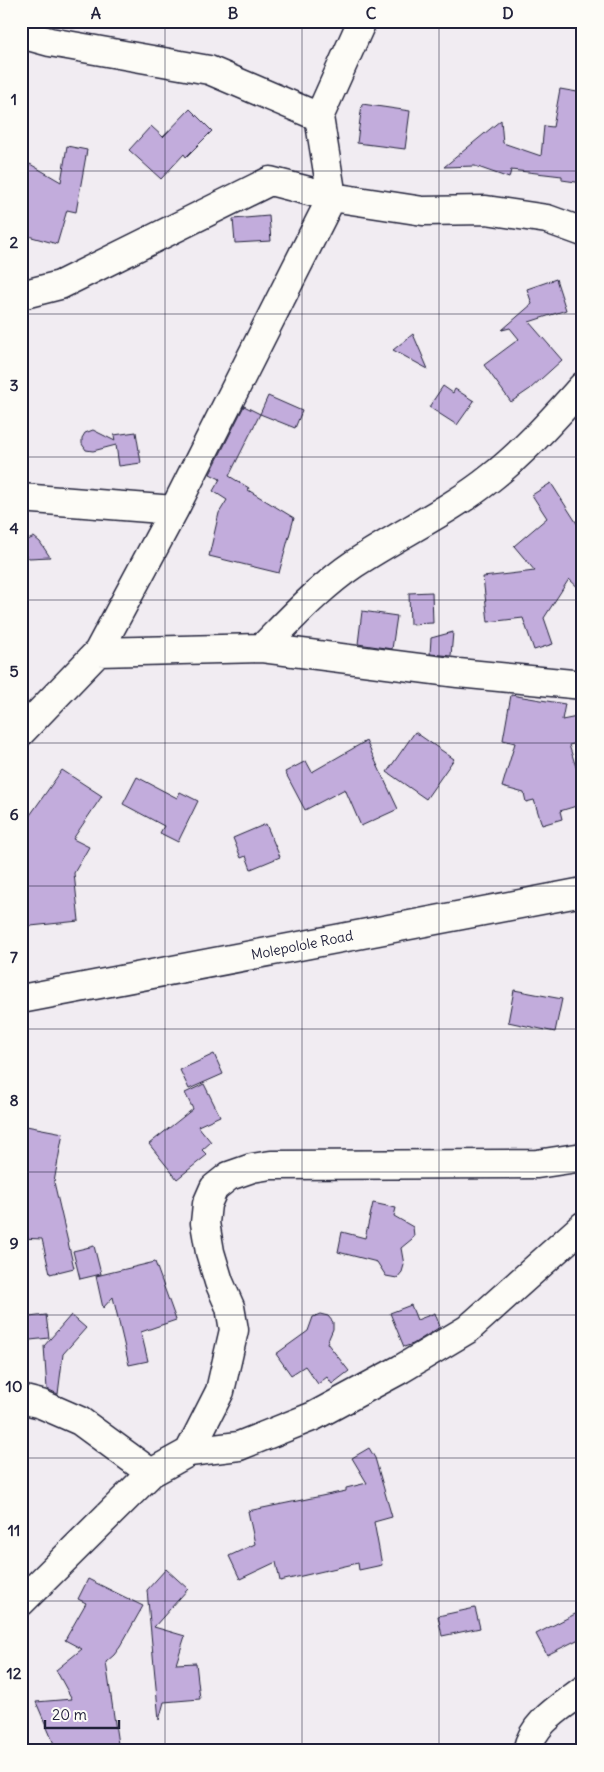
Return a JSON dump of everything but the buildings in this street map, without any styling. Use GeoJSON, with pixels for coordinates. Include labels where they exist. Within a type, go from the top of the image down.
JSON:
{"type":"FeatureCollection","features":[{"type":"Feature","properties":{"kind":"street"},"geometry":{"type":"LineString","coordinates":[[21,732],[98,652],[174,510],[332,197],[319,117],[362,21]]}},
{"type":"Feature","properties":{"kind":"street"},"geometry":{"type":"LineString","coordinates":[[21,34],[43,32],[209,70],[319,117]]}},
{"type":"Feature","properties":{"kind":"street"},"geometry":{"type":"LineString","coordinates":[[21,295],[60,285],[270,181],[332,197],[423,211],[486,210],[547,219],[583,232]]}},
{"type":"Feature","properties":{"kind":"street"},"geometry":{"type":"LineString","coordinates":[[262,648],[313,598],[353,565],[456,502],[491,478],[534,441],[583,386]]}},
{"type":"Feature","properties":{"kind":"street"},"geometry":{"type":"LineString","coordinates":[[21,498],[174,510]]}},
{"type":"Feature","properties":{"kind":"street"},"geometry":{"type":"LineString","coordinates":[[98,652],[262,648],[583,685]]}},
{"type":"Feature","properties":{"kind":"street","name":"Molepolole Road"},"geometry":{"type":"LineString","coordinates":[[21,999],[583,892]]}},
{"type":"Feature","properties":{"kind":"street"},"geometry":{"type":"LineString","coordinates":[[189,1452],[220,1391],[234,1330],[230,1307],[218,1282],[205,1223],[207,1204],[214,1188],[230,1176],[252,1168],[271,1165],[537,1164],[583,1157]]}},
{"type":"Feature","properties":{"kind":"street"},"geometry":{"type":"LineString","coordinates":[[21,1602],[151,1473],[189,1452],[239,1446],[314,1416],[401,1369],[468,1329],[583,1226]]}},
{"type":"Feature","properties":{"kind":"street"},"geometry":{"type":"LineString","coordinates":[[21,1399],[41,1404],[80,1421],[151,1473]]}},
{"type":"Feature","properties":{"kind":"street"},"geometry":{"type":"LineString","coordinates":[[527,1751],[529,1741],[538,1726],[583,1690]]}}]}
